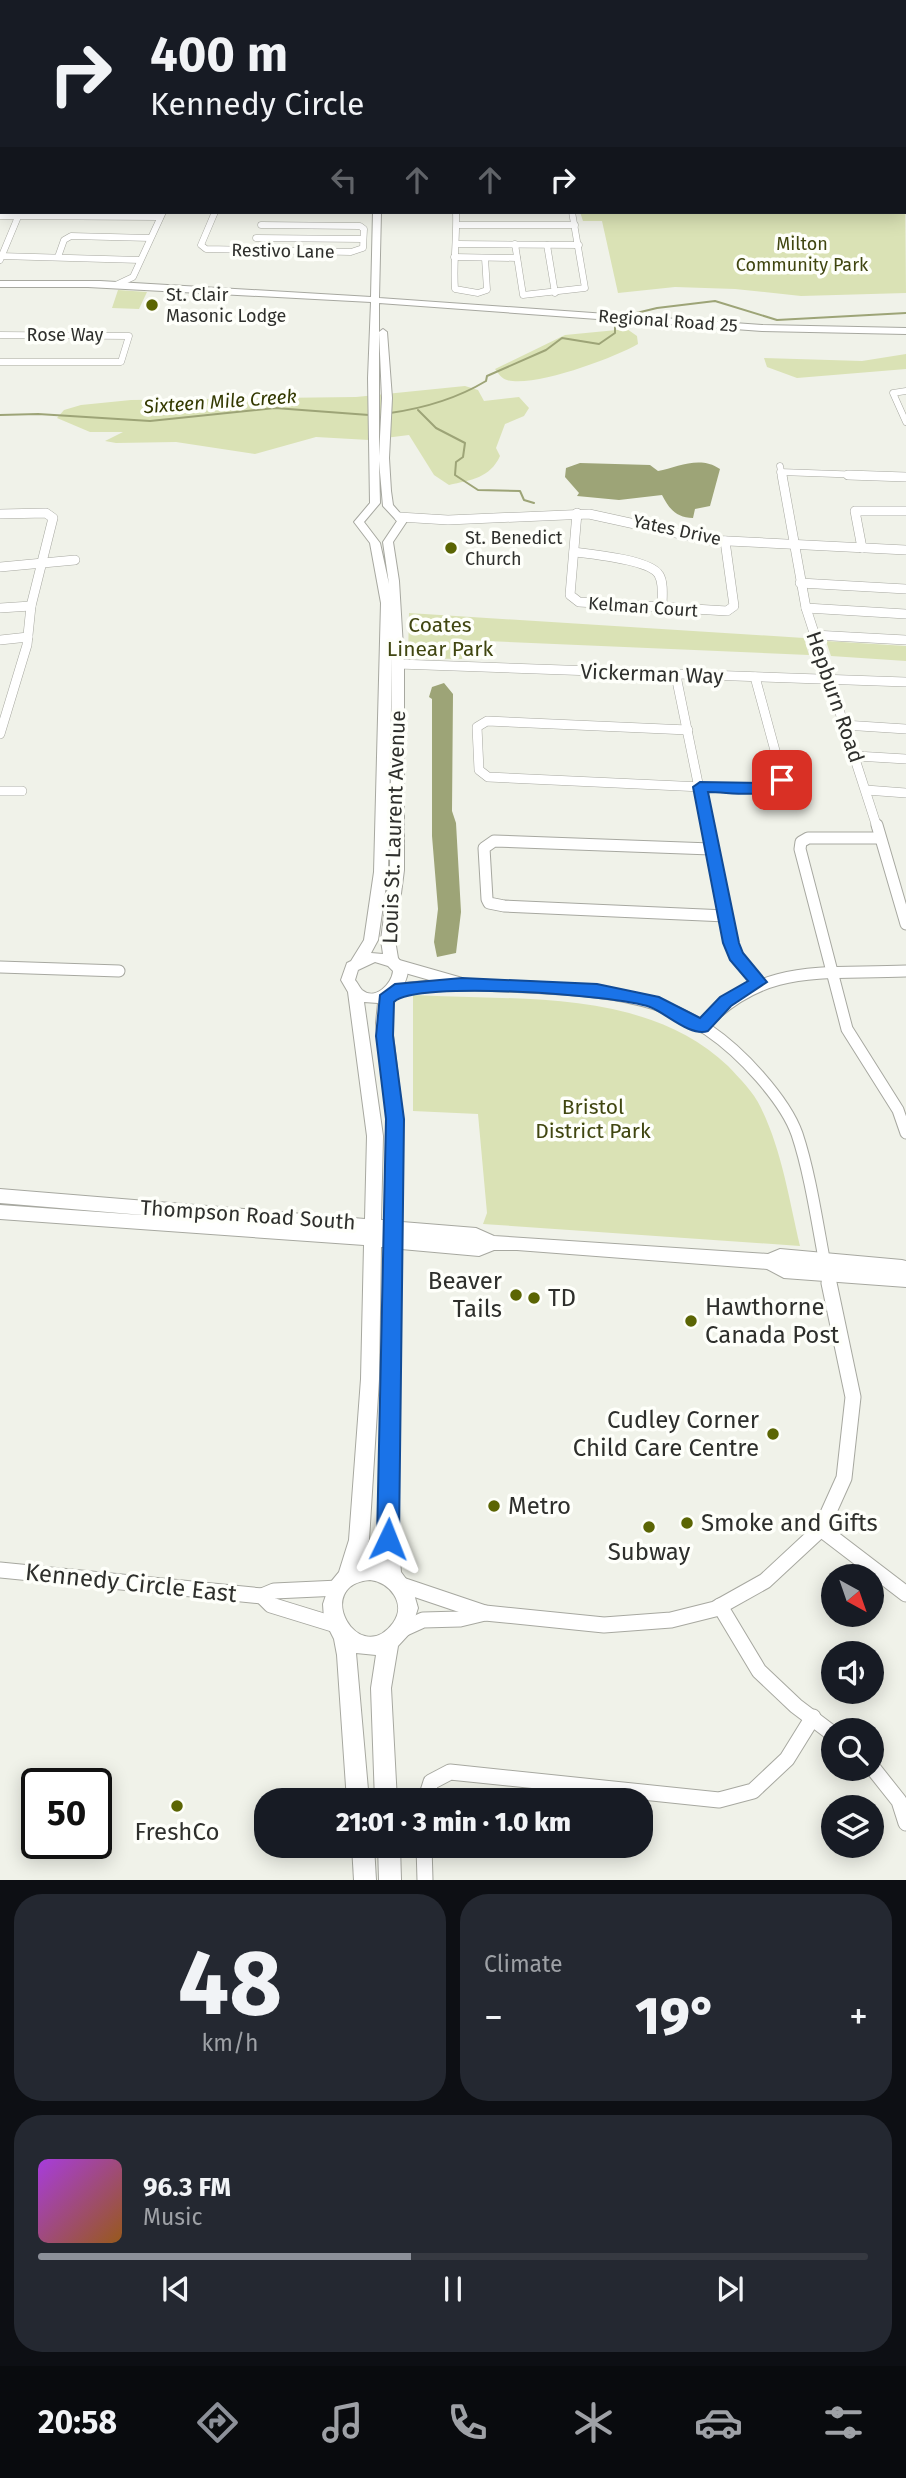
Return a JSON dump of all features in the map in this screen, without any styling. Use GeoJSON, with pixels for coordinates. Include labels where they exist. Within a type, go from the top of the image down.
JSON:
{"type":"FeatureCollection","features":[{"type":"Feature","properties":{"kind":"main road","name":"Louis St. Laurent Avenue"},"geometry":{"type":"LineString","coordinates":[[377,214],[386,374],[386,491],[388,506],[398,522],[388,542],[394,581],[398,664],[397,870],[388,940],[394,963]]}},
{"type":"Feature","properties":{"kind":"main road"},"geometry":{"type":"LineString","coordinates":[[386,214],[386,283]]}},
{"type":"Feature","properties":{"kind":"main road","name":"Regional Road 25"},"geometry":{"type":"LineString","coordinates":[[0,282],[141,286],[382,299],[790,329],[906,331]]}},
{"type":"Feature","properties":{"kind":"main road","name":"Regional Road 25"},"geometry":{"type":"LineString","coordinates":[[91,285],[382,299]]}},
{"type":"Feature","properties":{"kind":"main road","name":"Louis St. Laurent Avenue"},"geometry":{"type":"LineString","coordinates":[[358,962],[371,940],[381,872],[386,737],[387,603],[375,543],[359,522],[375,503],[373,377],[382,299]]}},
{"type":"Feature","properties":{"kind":"main road"},"geometry":{"type":"LineString","coordinates":[[366,514],[378,511],[398,522]]}},
{"type":"Feature","properties":{"kind":"main road"},"geometry":{"type":"LineString","coordinates":[[364,530],[378,534],[398,522]]}},
{"type":"Feature","properties":{"kind":"main road"},"geometry":{"type":"LineString","coordinates":[[356,1788],[349,1671],[334,1600],[359,1540],[370,1379],[373,1107],[355,992],[348,980],[348,973],[358,962],[374,957],[394,963],[402,978],[392,992],[383,1016],[395,1119],[388,1539],[397,1580],[408,1608],[394,1636],[381,1688],[385,1788]]}},
{"type":"Feature","properties":{"kind":"main road"},"geometry":{"type":"LineString","coordinates":[[355,992],[371,998],[392,992]]}},
{"type":"Feature","properties":{"kind":"main road","name":"Thompson Road South"},"geometry":{"type":"LineString","coordinates":[[0,1196],[395,1234],[479,1249],[494,1243],[770,1262],[784,1271],[825,1267],[906,1269]]}},
{"type":"Feature","properties":{"kind":"main road","name":"Thompson Road South"},"geometry":{"type":"LineString","coordinates":[[0,1212],[372,1232]]}},
{"type":"Feature","properties":{"kind":"main road","name":"Thompson Road South"},"geometry":{"type":"LineString","coordinates":[[825,1267],[906,1278]]}},
{"type":"Feature","properties":{"kind":"main road"},"geometry":{"type":"LineString","coordinates":[[343,1583],[370,1569],[397,1580]]}},
{"type":"Feature","properties":{"kind":"main road"},"geometry":{"type":"LineString","coordinates":[[339,1630],[365,1646],[394,1636]]}},
{"type":"Feature","properties":{"kind":"main road"},"geometry":{"type":"LineString","coordinates":[[364,1858],[365,1880]]}},
{"type":"Feature","properties":{"kind":"main road"},"geometry":{"type":"LineString","coordinates":[[389,1858],[390,1880]]}},
{"type":"Feature","properties":{"kind":"street"},"geometry":{"type":"LineString","coordinates":[[150,0],[174,0]]}},
{"type":"Feature","properties":{"kind":"street"},"geometry":{"type":"LineString","coordinates":[[19,214],[4,242],[0,257],[140,260]]}},
{"type":"Feature","properties":{"kind":"street"},"geometry":{"type":"LineString","coordinates":[[0,216],[162,214],[133,277],[116,285]]}},
{"type":"Feature","properties":{"kind":"street","name":"Restivo Lane"},"geometry":{"type":"LineString","coordinates":[[214,214],[201,247],[251,251],[356,252],[363,248],[363,228],[357,226],[262,222],[256,238]]}},
{"type":"Feature","properties":{"kind":"street"},"geometry":{"type":"LineString","coordinates":[[456,214],[458,244],[454,257],[454,288],[478,293],[488,289],[485,258]]}},
{"type":"Feature","properties":{"kind":"street"},"geometry":{"type":"LineString","coordinates":[[515,244],[522,294],[531,296],[555,293],[586,286],[572,214]]}},
{"type":"Feature","properties":{"kind":"street"},"geometry":{"type":"LineString","coordinates":[[457,225],[575,225]]}},
{"type":"Feature","properties":{"kind":"street"},"geometry":{"type":"LineString","coordinates":[[58,257],[64,240],[71,236],[150,238]]}},
{"type":"Feature","properties":{"kind":"street"},"geometry":{"type":"LineString","coordinates":[[251,251],[256,238],[363,239]]}},
{"type":"Feature","properties":{"kind":"street"},"geometry":{"type":"LineString","coordinates":[[458,244],[579,245]]}},
{"type":"Feature","properties":{"kind":"street"},"geometry":{"type":"LineString","coordinates":[[547,245],[555,293]]}},
{"type":"Feature","properties":{"kind":"street"},"geometry":{"type":"LineString","coordinates":[[454,257],[517,258]]}},
{"type":"Feature","properties":{"kind":"street"},"geometry":{"type":"LineString","coordinates":[[133,277],[141,286]]}},
{"type":"Feature","properties":{"kind":"street","name":"Rose Way"},"geometry":{"type":"LineString","coordinates":[[0,335],[129,336],[124,360],[121,362],[0,362]]}},
{"type":"Feature","properties":{"kind":"street"},"geometry":{"type":"LineString","coordinates":[[906,391],[893,393],[906,422]]}},
{"type":"Feature","properties":{"kind":"street","name":"Hepburn Road"},"geometry":{"type":"LineString","coordinates":[[906,477],[780,469],[806,608],[856,757],[878,838],[902,900],[906,924]]}},
{"type":"Feature","properties":{"kind":"street"},"geometry":{"type":"LineString","coordinates":[[862,548],[856,511],[906,511]]}},
{"type":"Feature","properties":{"kind":"street","name":"Yates Drive"},"geometry":{"type":"LineString","coordinates":[[398,522],[577,513],[613,517],[687,536],[725,541],[906,550]]}},
{"type":"Feature","properties":{"kind":"street","name":"Kelman Court"},"geometry":{"type":"LineString","coordinates":[[577,513],[570,595],[574,600],[721,612],[732,608],[725,541]]}},
{"type":"Feature","properties":{"kind":"street"},"geometry":{"type":"LineString","coordinates":[[0,514],[52,515],[27,637],[0,734]]}},
{"type":"Feature","properties":{"kind":"street"},"geometry":{"type":"LineString","coordinates":[[574,552],[609,557],[657,572],[662,608]]}},
{"type":"Feature","properties":{"kind":"street"},"geometry":{"type":"LineString","coordinates":[[0,567],[75,560]]}},
{"type":"Feature","properties":{"kind":"street"},"geometry":{"type":"LineString","coordinates":[[800,583],[906,589]]}},
{"type":"Feature","properties":{"kind":"street"},"geometry":{"type":"LineString","coordinates":[[0,608],[32,606]]}},
{"type":"Feature","properties":{"kind":"street"},"geometry":{"type":"LineString","coordinates":[[806,608],[906,614]]}},
{"type":"Feature","properties":{"kind":"street"},"geometry":{"type":"LineString","coordinates":[[814,635],[906,640]]}},
{"type":"Feature","properties":{"kind":"street"},"geometry":{"type":"LineString","coordinates":[[0,640],[27,637]]}},
{"type":"Feature","properties":{"kind":"street","name":"Vickerman Way"},"geometry":{"type":"LineString","coordinates":[[398,664],[676,676],[906,682]]}},
{"type":"Feature","properties":{"kind":"street"},"geometry":{"type":"LineString","coordinates":[[676,676],[736,956],[759,982]]}},
{"type":"Feature","properties":{"kind":"street"},"geometry":{"type":"LineString","coordinates":[[688,730],[487,721],[477,727],[479,770],[488,777],[771,788],[782,784],[755,677]]}},
{"type":"Feature","properties":{"kind":"street"},"geometry":{"type":"LineString","coordinates":[[844,725],[906,729]]}},
{"type":"Feature","properties":{"kind":"street"},"geometry":{"type":"LineString","coordinates":[[856,757],[906,760]]}},
{"type":"Feature","properties":{"kind":"street"},"geometry":{"type":"LineString","coordinates":[[866,790],[906,793]]}},
{"type":"Feature","properties":{"kind":"street"},"geometry":{"type":"LineString","coordinates":[[0,791],[22,791]]}},
{"type":"Feature","properties":{"kind":"street"},"geometry":{"type":"LineString","coordinates":[[878,838],[808,838],[800,845],[851,1037],[898,1110],[906,1133]]}},
{"type":"Feature","properties":{"kind":"street"},"geometry":{"type":"LineString","coordinates":[[711,849],[494,841],[484,848],[487,899],[489,903],[504,906],[726,916]]}},
{"type":"Feature","properties":{"kind":"street"},"geometry":{"type":"LineString","coordinates":[[394,963],[415,972],[447,977],[462,984]]}},
{"type":"Feature","properties":{"kind":"street"},"geometry":{"type":"LineString","coordinates":[[0,967],[119,971]]}},
{"type":"Feature","properties":{"kind":"street"},"geometry":{"type":"LineString","coordinates":[[702,1027],[725,1002],[759,982],[778,977],[832,972],[906,971]]}},
{"type":"Feature","properties":{"kind":"street"},"geometry":{"type":"LineString","coordinates":[[392,992],[462,984],[625,994],[653,1001],[702,1027],[736,1051],[763,1077],[782,1102],[797,1133],[853,1396],[844,1478],[821,1529],[765,1581],[720,1606],[671,1620],[604,1626],[485,1613],[460,1619],[422,1620],[394,1636]]}},
{"type":"Feature","properties":{"kind":"street"},"geometry":{"type":"LineString","coordinates":[[821,1529],[906,1594]]}},
{"type":"Feature","properties":{"kind":"street","name":"Kennedy Circle East"},"geometry":{"type":"LineString","coordinates":[[0,1570],[262,1596],[274,1591],[343,1583]]}},
{"type":"Feature","properties":{"kind":"street"},"geometry":{"type":"LineString","coordinates":[[397,1580],[414,1591],[463,1602],[485,1613]]}},
{"type":"Feature","properties":{"kind":"street","name":"Kennedy Circle East"},"geometry":{"type":"LineString","coordinates":[[262,1596],[271,1605],[339,1630]]}},
{"type":"Feature","properties":{"kind":"street"},"geometry":{"type":"LineString","coordinates":[[720,1606],[759,1671],[821,1724]]}},
{"type":"Feature","properties":{"kind":"street"},"geometry":{"type":"LineString","coordinates":[[653,1793],[719,1800],[753,1791],[787,1759],[813,1717]]}},
{"type":"Feature","properties":{"kind":"street"},"geometry":{"type":"LineString","coordinates":[[429,1788],[431,1782],[450,1772],[604,1788]]}},
{"type":"Feature","properties":{"kind":"street"},"geometry":{"type":"LineString","coordinates":[[883,1781],[899,1801],[906,1823]]}},
{"type":"Feature","properties":{"kind":"street"},"geometry":{"type":"LineString","coordinates":[[424,1858],[425,1880]]}},
{"type":"Feature","properties":{"kind":"green space","name":"Milton Community Park"},"geometry":{"type":"Polygon","coordinates":[[[581,214],[905,214],[906,293],[801,296],[735,289],[675,287],[618,293],[602,221],[583,221],[581,214]]]}},
{"type":"Feature","properties":{"kind":"green space"},"geometry":{"type":"Polygon","coordinates":[[[118,290],[147,292],[139,309],[112,308],[118,290]]]}},
{"type":"Feature","properties":{"kind":"green space"},"geometry":{"type":"Polygon","coordinates":[[[627,329],[637,336],[638,344],[611,357],[554,376],[519,381],[505,379],[495,369],[565,335],[627,329]]]}},
{"type":"Feature","properties":{"kind":"green space"},"geometry":{"type":"Polygon","coordinates":[[[906,354],[906,369],[797,378],[767,367],[764,358],[862,361],[906,354]]]}},
{"type":"Feature","properties":{"kind":"green space"},"geometry":{"type":"Polygon","coordinates":[[[465,386],[478,390],[484,401],[519,397],[529,408],[524,416],[505,424],[496,448],[500,456],[491,469],[479,477],[449,485],[434,475],[409,435],[369,440],[316,437],[255,454],[176,442],[105,441],[123,432],[90,432],[57,418],[64,410],[81,405],[131,400],[356,397],[465,386]]]}},
{"type":"Feature","properties":{"kind":"green space","name":"Coates Linear Park"},"geometry":{"type":"Polygon","coordinates":[[[409,613],[804,638],[809,655],[464,640],[462,659],[408,658],[409,613]]]}},
{"type":"Feature","properties":{"kind":"green space"},"geometry":{"type":"Polygon","coordinates":[[[826,641],[906,646],[906,661],[831,656],[826,641]]]}},
{"type":"Feature","properties":{"kind":"green space","name":"Bristol District Park"},"geometry":{"type":"Polygon","coordinates":[[[413,995],[579,1004],[620,1011],[659,1023],[695,1041],[728,1066],[761,1108],[780,1158],[800,1246],[483,1224],[487,1213],[478,1114],[413,1111],[413,995]]]}},
{"type":"Feature","properties":{"kind":"shaded area"},"geometry":{"type":"Polygon","coordinates":[[[697,462],[720,469],[710,506],[695,509],[693,518],[674,512],[662,495],[619,500],[577,496],[579,493],[565,477],[566,468],[580,463],[650,465],[658,471],[697,462]]]}},
{"type":"Feature","properties":{"kind":"shaded area"},"geometry":{"type":"Polygon","coordinates":[[[444,683],[453,694],[452,811],[456,823],[461,912],[456,953],[437,957],[434,942],[438,909],[432,836],[432,699],[429,697],[432,687],[444,683]]]}},
{"type":"Feature","properties":{"kind":"waterway","name":"Sixteen Mile Creek"},"geometry":{"type":"LineString","coordinates":[[624,316],[657,308],[715,301],[777,320],[906,313]]}},
{"type":"Feature","properties":{"kind":"waterway","name":"Sixteen Mile Creek"},"geometry":{"type":"LineString","coordinates":[[390,413],[452,398],[486,381],[487,376],[546,350],[562,338],[599,344],[615,333],[615,321],[619,319]]}},
{"type":"Feature","properties":{"kind":"waterway","name":"Sixteen Mile Creek"},"geometry":{"type":"LineString","coordinates":[[0,415],[38,414],[150,421],[275,408],[369,415]]}},
{"type":"Feature","properties":{"kind":"waterway"},"geometry":{"type":"LineString","coordinates":[[418,410],[436,428],[465,443],[463,457],[456,462],[455,475],[478,490],[520,491],[524,500],[534,503]]}},
{"type":"Feature","properties":{"kind":"place","name":"St. Clair Masonic Lodge"},"geometry":{"type":"Point","coordinates":[152,305]}},
{"type":"Feature","properties":{"kind":"place","name":"St. Benedict Church"},"geometry":{"type":"Point","coordinates":[451,548]}},
{"type":"Feature","properties":{"kind":"place","name":"Beaver Tails"},"geometry":{"type":"Point","coordinates":[516,1295]}},
{"type":"Feature","properties":{"kind":"place","name":"TD"},"geometry":{"type":"Point","coordinates":[534,1298]}},
{"type":"Feature","properties":{"kind":"place","name":"Hawthorne Canada Post"},"geometry":{"type":"Point","coordinates":[691,1321]}},
{"type":"Feature","properties":{"kind":"place","name":"Cudley Corner Child Care Centre"},"geometry":{"type":"Point","coordinates":[773,1434]}},
{"type":"Feature","properties":{"kind":"place","name":"Metro"},"geometry":{"type":"Point","coordinates":[494,1506]}},
{"type":"Feature","properties":{"kind":"place","name":"Smoke and Gifts"},"geometry":{"type":"Point","coordinates":[687,1523]}},
{"type":"Feature","properties":{"kind":"place","name":"Subway"},"geometry":{"type":"Point","coordinates":[649,1527]}},
{"type":"Feature","properties":{"kind":"place","name":"FreshCo"},"geometry":{"type":"Point","coordinates":[177,1806]}},
{"type":"Feature","properties":{"kind":"route"},"geometry":{"type":"LineString","coordinates":[[388,1539],[395,1261],[395,1119],[383,1016],[388,995],[395,990],[408,988],[462,984],[597,991],[653,1001],[702,1027],[725,1002],[759,982],[742,965],[731,943],[700,787],[771,788],[782,784],[782,780]]}}]}
